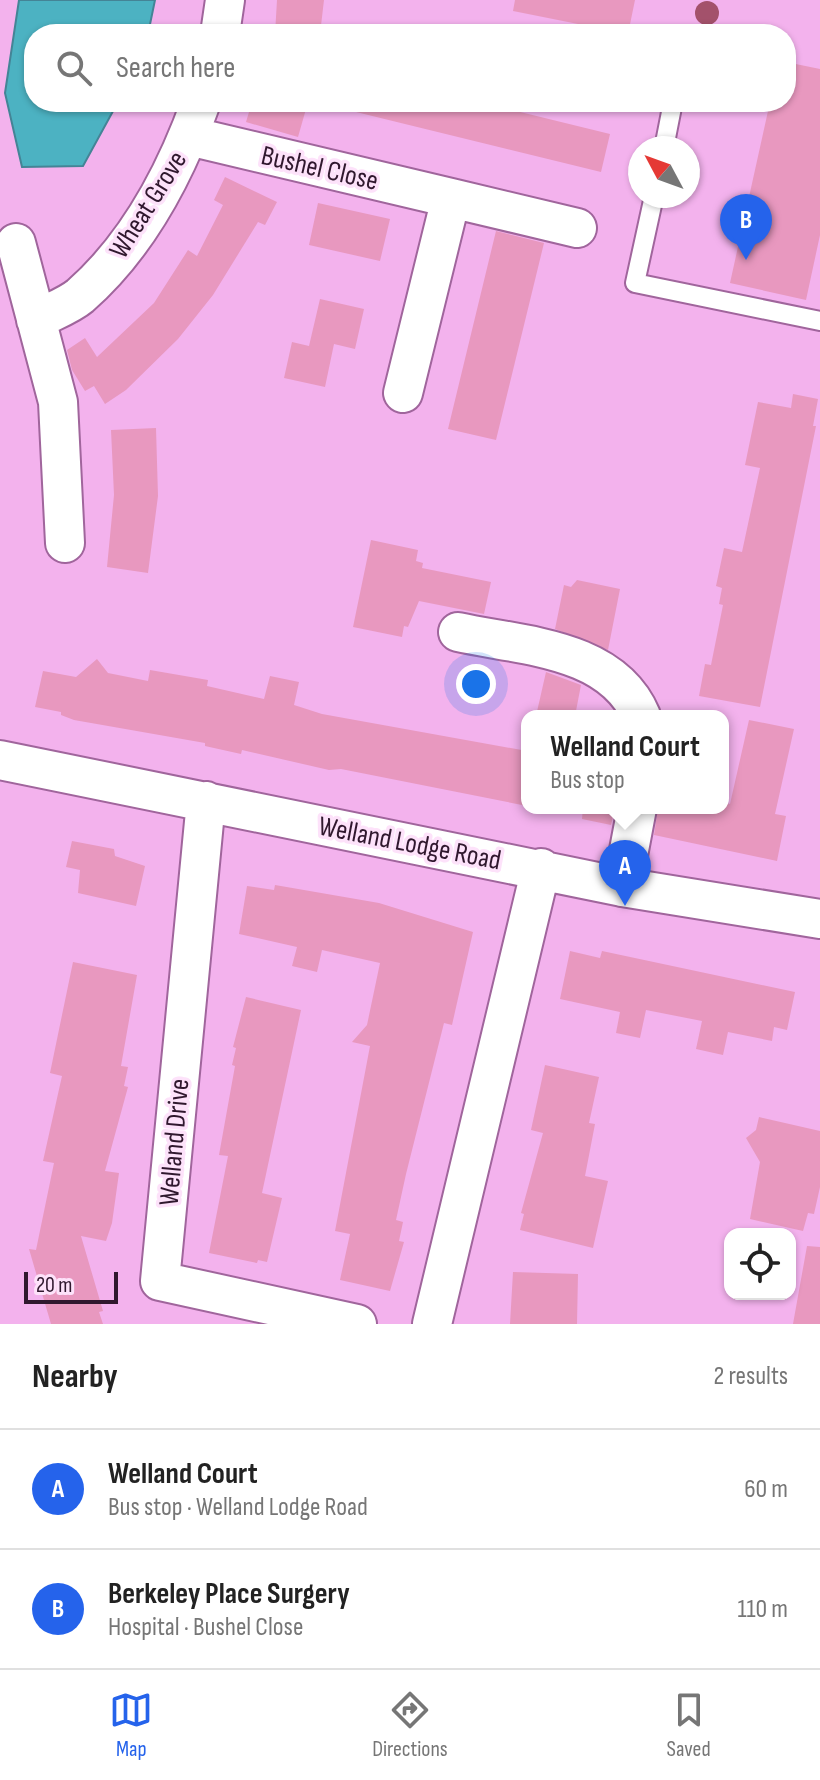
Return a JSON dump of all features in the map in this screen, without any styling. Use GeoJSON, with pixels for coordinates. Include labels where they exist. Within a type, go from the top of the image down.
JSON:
{"type":"FeatureCollection","features":[{"type":"Feature","properties":{"kind":"street"},"geometry":{"type":"LineString","coordinates":[[221,24],[225,0]]}},
{"type":"Feature","properties":{"kind":"street","name":"Bushel Close"},"geometry":{"type":"LineString","coordinates":[[195,119],[451,198],[577,228]]}},
{"type":"Feature","properties":{"kind":"street","name":"Wheat Grove"},"geometry":{"type":"LineString","coordinates":[[36,320],[78,297],[112,262],[142,223],[195,119]]}},
{"type":"Feature","properties":{"kind":"street"},"geometry":{"type":"LineString","coordinates":[[403,393],[451,198]]}},
{"type":"Feature","properties":{"kind":"street"},"geometry":{"type":"LineString","coordinates":[[16,243],[58,402],[65,543]]}},
{"type":"Feature","properties":{"kind":"street"},"geometry":{"type":"LineString","coordinates":[[458,632],[587,661],[618,681],[637,710]]}},
{"type":"Feature","properties":{"kind":"street","name":"Welland Lodge Road"},"geometry":{"type":"LineString","coordinates":[[0,760],[541,868],[622,887],[820,919]]}},
{"type":"Feature","properties":{"kind":"street","name":"Welland Drive"},"geometry":{"type":"LineString","coordinates":[[206,801],[160,1281],[357,1324]]}},
{"type":"Feature","properties":{"kind":"street"},"geometry":{"type":"LineString","coordinates":[[622,887],[636,814]]}},
{"type":"Feature","properties":{"kind":"street"},"geometry":{"type":"LineString","coordinates":[[432,1324],[541,868]]}},
{"type":"Feature","properties":{"kind":"lane"},"geometry":{"type":"LineString","coordinates":[[666,136],[671,112]]}},
{"type":"Feature","properties":{"kind":"lane"},"geometry":{"type":"LineString","coordinates":[[651,208],[635,283],[820,321]]}},
{"type":"Feature","properties":{"kind":"shaded area"},"geometry":{"type":"Polygon","coordinates":[[[19,0],[155,0],[150,24],[24,24],[24,112],[113,112],[83,166],[22,167],[5,93],[19,0]]]}},
{"type":"Feature","properties":{"kind":"building"},"geometry":{"type":"Polygon","coordinates":[[[277,0],[324,0],[321,24],[276,24],[277,0]]]}},
{"type":"Feature","properties":{"kind":"building"},"geometry":{"type":"Polygon","coordinates":[[[515,0],[635,0],[630,24],[578,24],[513,11],[515,0]]]}},
{"type":"Feature","properties":{"kind":"building"},"geometry":{"type":"Polygon","coordinates":[[[796,64],[820,69],[820,235],[806,300],[730,283],[768,112],[796,112],[796,64]]]}},
{"type":"Feature","properties":{"kind":"building"},"geometry":{"type":"Polygon","coordinates":[[[249,112],[305,112],[298,137],[246,122],[249,112]]]}},
{"type":"Feature","properties":{"kind":"building"},"geometry":{"type":"Polygon","coordinates":[[[356,112],[521,112],[610,134],[601,172],[356,112]]]}},
{"type":"Feature","properties":{"kind":"building"},"geometry":{"type":"Polygon","coordinates":[[[225,177],[277,202],[265,225],[258,222],[213,295],[178,339],[126,390],[105,404],[94,386],[85,391],[72,370],[67,350],[85,338],[97,357],[154,303],[188,250],[197,256],[223,205],[214,200],[225,177]]]}},
{"type":"Feature","properties":{"kind":"building"},"geometry":{"type":"Polygon","coordinates":[[[318,203],[390,219],[380,261],[309,245],[318,203]]]}},
{"type":"Feature","properties":{"kind":"building"},"geometry":{"type":"Polygon","coordinates":[[[496,231],[544,243],[496,440],[448,429],[496,231]]]}},
{"type":"Feature","properties":{"kind":"building"},"geometry":{"type":"Polygon","coordinates":[[[320,299],[364,309],[355,349],[334,344],[325,387],[284,378],[292,342],[309,346],[320,299]]]}},
{"type":"Feature","properties":{"kind":"building"},"geometry":{"type":"Polygon","coordinates":[[[793,394],[818,399],[813,426],[816,426],[760,707],[699,696],[705,664],[711,665],[723,605],[719,604],[722,588],[716,586],[724,548],[742,552],[760,468],[745,465],[758,402],[791,408],[793,394]]]}},
{"type":"Feature","properties":{"kind":"building"},"geometry":{"type":"Polygon","coordinates":[[[156,428],[158,496],[148,573],[107,567],[114,495],[111,430],[156,428]]]}},
{"type":"Feature","properties":{"kind":"building"},"geometry":{"type":"Polygon","coordinates":[[[371,540],[418,550],[416,561],[423,563],[422,568],[491,582],[484,614],[419,601],[408,627],[404,626],[402,637],[353,627],[371,540]]]}},
{"type":"Feature","properties":{"kind":"building"},"geometry":{"type":"Polygon","coordinates":[[[577,580],[620,589],[608,650],[555,629],[564,585],[571,587],[577,580]]]}},
{"type":"Feature","properties":{"kind":"building"},"geometry":{"type":"Polygon","coordinates":[[[97,659],[108,673],[148,681],[150,670],[208,680],[207,686],[264,699],[270,676],[299,682],[294,705],[322,714],[521,750],[521,805],[341,769],[329,770],[242,750],[241,754],[205,746],[205,743],[74,720],[61,715],[61,712],[35,707],[43,671],[76,677],[97,659]]]}},
{"type":"Feature","properties":{"kind":"building"},"geometry":{"type":"Polygon","coordinates":[[[546,672],[581,685],[576,710],[537,710],[546,672]]]}},
{"type":"Feature","properties":{"kind":"building"},"geometry":{"type":"Polygon","coordinates":[[[749,720],[794,729],[775,814],[786,816],[777,861],[654,835],[657,814],[729,814],[749,720]]]}},
{"type":"Feature","properties":{"kind":"building"},"geometry":{"type":"Polygon","coordinates":[[[582,814],[614,814],[611,825],[582,819],[582,814]]]}},
{"type":"Feature","properties":{"kind":"building"},"geometry":{"type":"Polygon","coordinates":[[[72,841],[114,849],[115,856],[145,866],[136,906],[78,893],[80,870],[66,867],[72,841]]]}},
{"type":"Feature","properties":{"kind":"building"},"geometry":{"type":"Polygon","coordinates":[[[275,885],[379,903],[473,932],[452,1025],[444,1023],[406,1174],[396,1220],[403,1222],[399,1241],[404,1242],[390,1291],[340,1280],[350,1234],[335,1231],[370,1046],[352,1042],[367,1025],[380,963],[322,950],[317,972],[292,966],[297,947],[239,934],[247,886],[274,890],[275,885]]]}},
{"type":"Feature","properties":{"kind":"building"},"geometry":{"type":"Polygon","coordinates":[[[570,951],[600,958],[602,951],[795,992],[787,1030],[774,1027],[772,1041],[728,1032],[723,1055],[696,1049],[702,1021],[646,1010],[640,1038],[616,1033],[620,1012],[560,999],[570,951]]]}},
{"type":"Feature","properties":{"kind":"building"},"geometry":{"type":"Polygon","coordinates":[[[73,962],[137,975],[121,1066],[128,1067],[124,1086],[128,1087],[105,1171],[119,1173],[112,1223],[106,1241],[81,1236],[103,1311],[99,1312],[103,1324],[51,1324],[29,1249],[36,1250],[54,1163],[43,1161],[62,1076],[50,1073],[73,962]]]}},
{"type":"Feature","properties":{"kind":"building"},"geometry":{"type":"Polygon","coordinates":[[[246,997],[301,1010],[262,1193],[282,1198],[267,1262],[258,1260],[257,1263],[209,1253],[228,1156],[219,1155],[235,1066],[232,1065],[236,1048],[233,1047],[246,997]]]}},
{"type":"Feature","properties":{"kind":"building"},"geometry":{"type":"Polygon","coordinates":[[[545,1065],[599,1077],[589,1123],[595,1124],[585,1176],[608,1181],[593,1248],[520,1230],[524,1214],[521,1213],[543,1133],[531,1130],[545,1065]]]}},
{"type":"Feature","properties":{"kind":"building"},"geometry":{"type":"Polygon","coordinates":[[[759,1117],[820,1131],[820,1187],[814,1214],[808,1213],[803,1231],[750,1219],[760,1162],[746,1138],[756,1130],[759,1117]]]}},
{"type":"Feature","properties":{"kind":"building"},"geometry":{"type":"Polygon","coordinates":[[[807,1246],[820,1247],[820,1324],[793,1324],[807,1246]]]}},
{"type":"Feature","properties":{"kind":"building"},"geometry":{"type":"Polygon","coordinates":[[[513,1272],[578,1274],[577,1324],[510,1324],[513,1272]]]}},
{"type":"Feature","properties":{"kind":"place","name":"Berkeley Place Surgery"},"geometry":{"type":"Point","coordinates":[746,260]}},
{"type":"Feature","properties":{"kind":"place","name":"Welland Court"},"geometry":{"type":"Point","coordinates":[625,906]}}]}
